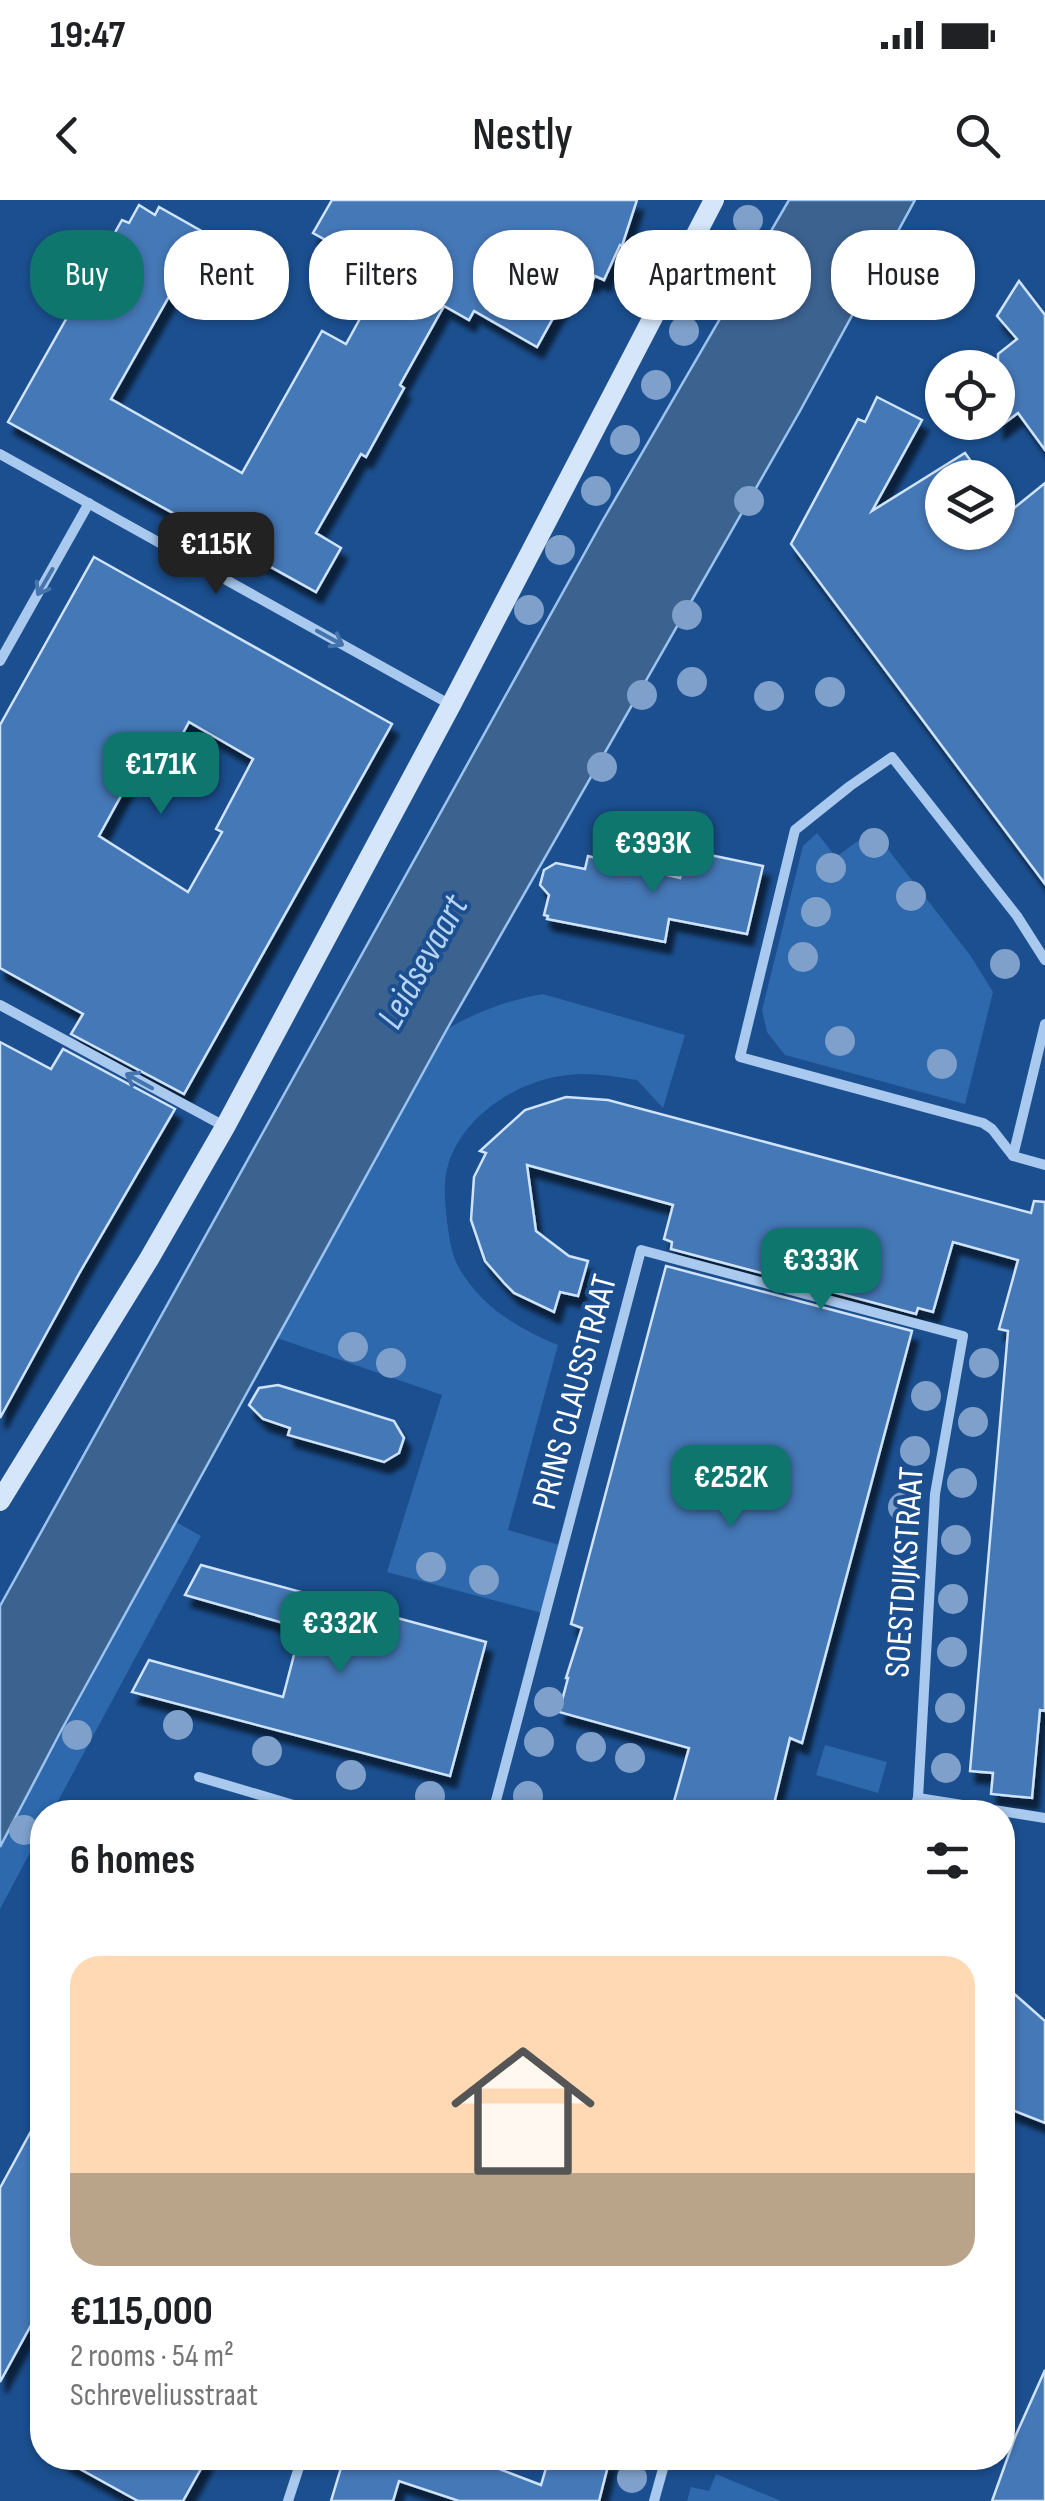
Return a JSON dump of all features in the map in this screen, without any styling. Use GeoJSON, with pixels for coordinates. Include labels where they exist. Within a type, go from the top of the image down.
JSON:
{"type":"FeatureCollection","features":[{"type":"Feature","properties":{"kind":"main road"},"geometry":{"type":"LineString","coordinates":[[0,1502],[149,1260],[225,1127],[452,704],[714,200]]}},
{"type":"Feature","properties":{"kind":"street"},"geometry":{"type":"LineString","coordinates":[[0,454],[452,704]]}},
{"type":"Feature","properties":{"kind":"street"},"geometry":{"type":"LineString","coordinates":[[0,661],[90,503]]}},
{"type":"Feature","properties":{"kind":"street"},"geometry":{"type":"LineString","coordinates":[[1045,960],[1017,916],[892,758],[796,830],[740,1057],[984,1123],[1013,1156],[1045,1165]]}},
{"type":"Feature","properties":{"kind":"street"},"geometry":{"type":"LineString","coordinates":[[0,1006],[225,1127]]}},
{"type":"Feature","properties":{"kind":"street"},"geometry":{"type":"LineString","coordinates":[[1013,1156],[1045,1024]]}},
{"type":"Feature","properties":{"kind":"street","name":"PRINS CLAUSSTRAAT"},"geometry":{"type":"LineString","coordinates":[[496,1800],[641,1250],[963,1336]]}},
{"type":"Feature","properties":{"kind":"street","name":"SOESTDIJKSTRAAT"},"geometry":{"type":"LineString","coordinates":[[918,1798],[935,1494],[963,1336]]}},
{"type":"Feature","properties":{"kind":"street"},"geometry":{"type":"LineString","coordinates":[[199,1777],[277,1800]]}},
{"type":"Feature","properties":{"kind":"street"},"geometry":{"type":"LineString","coordinates":[[918,1798],[931,1800]]}},
{"type":"Feature","properties":{"kind":"street"},"geometry":{"type":"LineString","coordinates":[[1015,1813],[1045,1818]]}},
{"type":"Feature","properties":{"kind":"street"},"geometry":{"type":"LineString","coordinates":[[288,2501],[298,2470]]}},
{"type":"Feature","properties":{"kind":"street"},"geometry":{"type":"LineString","coordinates":[[654,2501],[663,2470]]}},
{"type":"Feature","properties":{"kind":"shaded area"},"geometry":{"type":"Polygon","coordinates":[[[873,830],[970,955],[993,992],[965,1104],[785,1055],[767,1032],[762,1010],[803,846],[817,833],[836,857],[873,830]]]}},
{"type":"Feature","properties":{"kind":"shaded area"},"geometry":{"type":"Polygon","coordinates":[[[543,994],[685,1035],[663,1108],[637,1080],[585,1074],[547,1079],[506,1096],[488,1109],[471,1124],[449,1162],[445,1202],[458,1266],[488,1304],[528,1331],[558,1345],[508,1530],[563,1546],[546,1614],[387,1572],[442,1395],[277,1338],[447,1029],[494,1007],[543,994]]]}},
{"type":"Feature","properties":{"kind":"shaded area"},"geometry":{"type":"Polygon","coordinates":[[[176,1522],[201,1536],[58,1800],[30,1800],[30,1853],[0,1909],[0,1847],[176,1522]]]}},
{"type":"Feature","properties":{"kind":"shaded area"},"geometry":{"type":"Polygon","coordinates":[[[825,1745],[887,1762],[878,1793],[816,1775],[825,1745]]]}},
{"type":"Feature","properties":{"kind":"shaded area"},"geometry":{"type":"Polygon","coordinates":[[[716,2474],[781,2501],[687,2501],[691,2487],[709,2491],[716,2474]]]}},
{"type":"Feature","properties":{"kind":"water","name":"Leidsevaart"},"geometry":{"type":"Polygon","coordinates":[[[789,200],[915,200],[899,230],[831,230],[831,320],[850,320],[447,1029],[0,1847],[0,1606],[603,520],[719,320],[811,320],[811,230],[772,230],[789,200]]]}},
{"type":"Feature","properties":{"kind":"building"},"geometry":{"type":"Polygon","coordinates":[[[332,200],[637,200],[627,230],[614,230],[614,258],[604,280],[594,278],[594,230],[473,230],[473,313],[469,320],[453,311],[453,230],[315,230],[332,200]]]}},
{"type":"Feature","properties":{"kind":"building"},"geometry":{"type":"Polygon","coordinates":[[[139,205],[155,215],[159,207],[200,230],[164,230],[164,305],[111,399],[242,473],[322,331],[346,344],[359,320],[436,320],[366,457],[361,454],[316,533],[341,548],[316,592],[8,422],[66,320],[144,320],[144,230],[116,230],[122,220],[129,223],[139,205]]]}},
{"type":"Feature","properties":{"kind":"building"},"geometry":{"type":"Polygon","coordinates":[[[1019,281],[1045,315],[1045,450],[1018,413],[1015,415],[1015,350],[1003,350],[1017,339],[997,316],[1019,281]]]}},
{"type":"Feature","properties":{"kind":"building"},"geometry":{"type":"Polygon","coordinates":[[[490,320],[552,320],[537,347],[490,320]]]}},
{"type":"Feature","properties":{"kind":"building"},"geometry":{"type":"Polygon","coordinates":[[[877,397],[922,420],[872,511],[925,478],[925,550],[1015,550],[1015,507],[1045,483],[1045,884],[791,544],[858,419],[865,422],[877,397]]]}},
{"type":"Feature","properties":{"kind":"building"},"geometry":{"type":"Polygon","coordinates":[[[94,557],[392,724],[184,1094],[71,1034],[83,1014],[0,968],[0,725],[94,557]],[[189,722],[160,776],[138,765],[99,836],[188,892],[222,832],[216,829],[253,759],[189,722]]]}},
{"type":"Feature","properties":{"kind":"building"},"geometry":{"type":"Polygon","coordinates":[[[686,850],[763,866],[747,934],[669,919],[665,942],[547,919],[544,915],[549,895],[540,885],[544,870],[556,863],[585,869],[588,856],[680,878],[686,850]]]}},
{"type":"Feature","properties":{"kind":"building"},"geometry":{"type":"Polygon","coordinates":[[[0,1042],[51,1069],[63,1049],[175,1109],[0,1418],[0,1042]]]}},
{"type":"Feature","properties":{"kind":"building"},"geometry":{"type":"Polygon","coordinates":[[[566,1097],[608,1100],[1031,1213],[1034,1201],[1045,1202],[1045,1711],[1040,1710],[1032,1798],[991,1794],[993,1773],[970,1771],[1008,1331],[999,1329],[1018,1260],[953,1242],[933,1312],[918,1308],[916,1314],[671,1249],[672,1242],[664,1239],[673,1205],[527,1165],[536,1231],[569,1256],[588,1261],[578,1296],[560,1292],[554,1312],[514,1293],[505,1284],[485,1261],[471,1220],[474,1177],[486,1153],[480,1151],[525,1110],[566,1097]]]}},
{"type":"Feature","properties":{"kind":"building"},"geometry":{"type":"Polygon","coordinates":[[[666,1266],[912,1331],[802,1743],[790,1738],[775,1800],[674,1800],[689,1748],[559,1712],[582,1628],[571,1624],[666,1266]]]}},
{"type":"Feature","properties":{"kind":"building"},"geometry":{"type":"Polygon","coordinates":[[[278,1385],[394,1421],[404,1438],[399,1453],[384,1462],[288,1435],[290,1428],[263,1419],[249,1405],[259,1388],[278,1385]]]}},
{"type":"Feature","properties":{"kind":"building"},"geometry":{"type":"Polygon","coordinates":[[[201,1565],[486,1642],[450,1776],[132,1692],[149,1660],[283,1697],[301,1628],[185,1595],[201,1565]]]}},
{"type":"Feature","properties":{"kind":"building"},"geometry":{"type":"Polygon","coordinates":[[[1015,1994],[1045,2021],[1045,2123],[1015,2111],[1015,1994]]]}},
{"type":"Feature","properties":{"kind":"building"},"geometry":{"type":"Polygon","coordinates":[[[30,2133],[30,2327],[0,2382],[0,2188],[30,2133]]]}},
{"type":"Feature","properties":{"kind":"building"},"geometry":{"type":"Polygon","coordinates":[[[1045,2370],[1045,2501],[992,2501],[1003,2470],[1015,2470],[1015,2437],[1045,2370]]]}},
{"type":"Feature","properties":{"kind":"building"},"geometry":{"type":"Polygon","coordinates":[[[82,2470],[200,2470],[183,2501],[138,2501],[82,2470]]]}},
{"type":"Feature","properties":{"kind":"building"},"geometry":{"type":"Polygon","coordinates":[[[340,2470],[502,2470],[541,2485],[545,2470],[607,2470],[599,2501],[459,2501],[399,2481],[393,2501],[331,2501],[340,2470]]]}}]}
